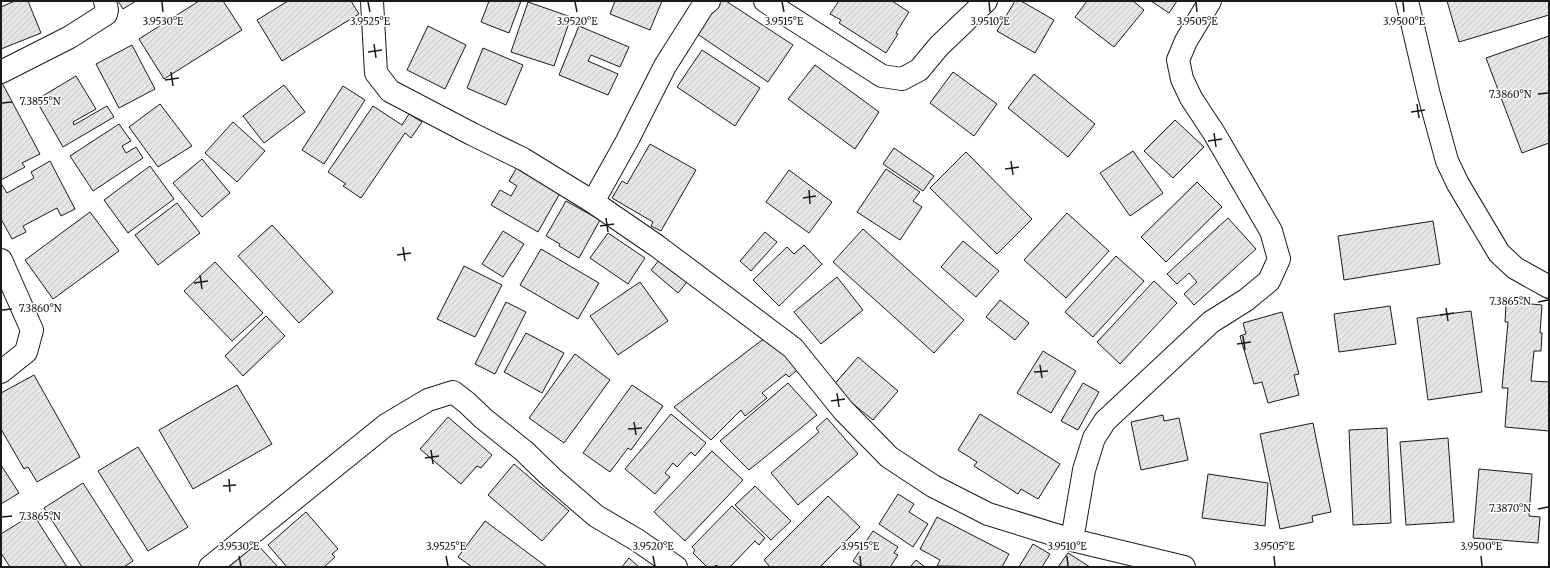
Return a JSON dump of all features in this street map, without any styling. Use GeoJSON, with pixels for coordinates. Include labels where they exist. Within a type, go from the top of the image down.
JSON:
{"type":"FeatureCollection","features":[{"type":"Feature","properties":{"kind":"street"},"geometry":{"type":"LineString","coordinates":[[1,72],[70,37],[106,14],[107,10],[105,1]]}},
{"type":"Feature","properties":{"kind":"street"},"geometry":{"type":"LineString","coordinates":[[372,1],[376,73],[390,91],[523,159],[593,202],[658,246],[793,348],[843,410],[889,457],[933,486],[988,514],[1072,540],[1184,567]]}},
{"type":"Feature","properties":{"kind":"street"},"geometry":{"type":"LineString","coordinates":[[593,202],[627,141],[665,66],[703,6],[708,1]]}},
{"type":"Feature","properties":{"kind":"street"},"geometry":{"type":"LineString","coordinates":[[765,1],[882,76],[902,78],[919,70],[939,46],[986,1]]}},
{"type":"Feature","properties":{"kind":"street"},"geometry":{"type":"LineString","coordinates":[[1072,540],[1084,470],[1094,438],[1105,421],[1212,322],[1246,300],[1269,282],[1279,259],[1271,231],[1214,132],[1191,98],[1182,79],[1178,60],[1186,42],[1210,1]]}},
{"type":"Feature","properties":{"kind":"street"},"geometry":{"type":"LineString","coordinates":[[1407,1],[1429,95],[1447,161],[1458,184],[1499,253],[1515,268],[1549,287]]}},
{"type":"Feature","properties":{"kind":"street"},"geometry":{"type":"LineString","coordinates":[[1,260],[32,330],[26,352],[1,372]]}},
{"type":"Feature","properties":{"kind":"street"},"geometry":{"type":"LineString","coordinates":[[210,567],[386,425],[428,400],[453,392],[524,451],[552,478],[596,516],[637,540],[676,567]]}},
{"type":"Feature","properties":{"kind":"building"},"geometry":{"type":"Polygon","coordinates":[[[15,1],[28,1],[41,33],[1,49],[1,7],[15,1]]]}},
{"type":"Feature","properties":{"kind":"building"},"geometry":{"type":"Polygon","coordinates":[[[118,1],[136,1],[123,9],[118,1]]]}},
{"type":"Feature","properties":{"kind":"building"},"geometry":{"type":"Polygon","coordinates":[[[199,1],[223,1],[242,30],[164,79],[139,39],[199,1]]]}},
{"type":"Feature","properties":{"kind":"building"},"geometry":{"type":"Polygon","coordinates":[[[288,1],[351,1],[359,14],[282,61],[257,20],[288,1]]]}},
{"type":"Feature","properties":{"kind":"building"},"geometry":{"type":"Polygon","coordinates":[[[489,1],[521,1],[509,33],[481,22],[489,1]]]}},
{"type":"Feature","properties":{"kind":"building"},"geometry":{"type":"Polygon","coordinates":[[[615,1],[662,1],[650,30],[610,14],[615,1]]]}},
{"type":"Feature","properties":{"kind":"building"},"geometry":{"type":"Polygon","coordinates":[[[714,1],[726,1],[793,45],[768,82],[693,31],[714,1]]]}},
{"type":"Feature","properties":{"kind":"building"},"geometry":{"type":"Polygon","coordinates":[[[839,1],[892,1],[909,12],[886,53],[839,23],[841,20],[830,14],[839,1]]]}},
{"type":"Feature","properties":{"kind":"building"},"geometry":{"type":"Polygon","coordinates":[[[1015,1],[1021,1],[1054,20],[1035,53],[997,31],[1015,1]]]}},
{"type":"Feature","properties":{"kind":"building"},"geometry":{"type":"Polygon","coordinates":[[[1087,1],[1133,1],[1144,10],[1114,47],[1075,17],[1087,1]]]}},
{"type":"Feature","properties":{"kind":"building"},"geometry":{"type":"Polygon","coordinates":[[[1151,1],[1177,1],[1169,13],[1151,1]]]}},
{"type":"Feature","properties":{"kind":"building"},"geometry":{"type":"Polygon","coordinates":[[[1447,1],[1549,1],[1549,15],[1459,42],[1447,1]]]}},
{"type":"Feature","properties":{"kind":"building"},"geometry":{"type":"Polygon","coordinates":[[[528,2],[571,17],[554,66],[511,52],[528,2]]]}},
{"type":"Feature","properties":{"kind":"building"},"geometry":{"type":"Polygon","coordinates":[[[428,26],[466,45],[445,89],[407,70],[428,26]]]}},
{"type":"Feature","properties":{"kind":"building"},"geometry":{"type":"Polygon","coordinates":[[[579,26],[629,47],[620,67],[591,55],[588,61],[618,74],[608,95],[559,75],[579,26]]]}},
{"type":"Feature","properties":{"kind":"building"},"geometry":{"type":"Polygon","coordinates":[[[1549,36],[1549,143],[1522,153],[1486,58],[1549,36]]]}},
{"type":"Feature","properties":{"kind":"building"},"geometry":{"type":"Polygon","coordinates":[[[132,45],[155,89],[119,108],[96,64],[132,45]]]}},
{"type":"Feature","properties":{"kind":"building"},"geometry":{"type":"Polygon","coordinates":[[[483,48],[523,65],[506,105],[467,88],[483,48]]]}},
{"type":"Feature","properties":{"kind":"building"},"geometry":{"type":"Polygon","coordinates":[[[702,50],[760,88],[735,126],[677,87],[702,50]]]}},
{"type":"Feature","properties":{"kind":"building"},"geometry":{"type":"Polygon","coordinates":[[[815,65],[879,112],[855,149],[788,99],[815,65]]]}},
{"type":"Feature","properties":{"kind":"building"},"geometry":{"type":"Polygon","coordinates":[[[953,72],[997,104],[974,136],[930,103],[953,72]]]}},
{"type":"Feature","properties":{"kind":"building"},"geometry":{"type":"Polygon","coordinates":[[[1034,74],[1095,124],[1068,157],[1008,108],[1034,74]]]}},
{"type":"Feature","properties":{"kind":"building"},"geometry":{"type":"Polygon","coordinates":[[[76,76],[96,109],[73,122],[74,125],[107,106],[114,117],[63,147],[36,100],[76,76]]]}},
{"type":"Feature","properties":{"kind":"building"},"geometry":{"type":"Polygon","coordinates":[[[1,81],[40,154],[22,163],[25,167],[1,180],[1,81]]]}},
{"type":"Feature","properties":{"kind":"building"},"geometry":{"type":"Polygon","coordinates":[[[284,85],[305,112],[264,143],[243,116],[284,85]]]}},
{"type":"Feature","properties":{"kind":"building"},"geometry":{"type":"Polygon","coordinates":[[[343,86],[365,100],[324,164],[302,150],[343,86]]]}},
{"type":"Feature","properties":{"kind":"building"},"geometry":{"type":"Polygon","coordinates":[[[160,104],[192,146],[158,167],[129,127],[160,104]]]}},
{"type":"Feature","properties":{"kind":"building"},"geometry":{"type":"Polygon","coordinates":[[[373,106],[402,125],[409,114],[422,122],[411,138],[405,133],[361,198],[343,186],[346,184],[328,172],[373,106]]]}},
{"type":"Feature","properties":{"kind":"building"},"geometry":{"type":"Polygon","coordinates":[[[1175,120],[1204,147],[1173,178],[1144,151],[1175,120]]]}},
{"type":"Feature","properties":{"kind":"building"},"geometry":{"type":"Polygon","coordinates":[[[233,122],[265,151],[237,182],[205,153],[233,122]]]}},
{"type":"Feature","properties":{"kind":"building"},"geometry":{"type":"Polygon","coordinates":[[[119,124],[131,141],[122,146],[126,153],[136,147],[143,158],[93,191],[70,156],[119,124]]]}},
{"type":"Feature","properties":{"kind":"building"},"geometry":{"type":"Polygon","coordinates":[[[650,144],[696,170],[661,231],[651,226],[653,222],[612,198],[622,181],[627,184],[650,144]]]}},
{"type":"Feature","properties":{"kind":"building"},"geometry":{"type":"Polygon","coordinates":[[[894,148],[934,176],[923,191],[883,164],[894,148]]]}},
{"type":"Feature","properties":{"kind":"building"},"geometry":{"type":"Polygon","coordinates":[[[1133,151],[1163,193],[1130,216],[1100,173],[1133,151]]]}},
{"type":"Feature","properties":{"kind":"building"},"geometry":{"type":"Polygon","coordinates":[[[966,152],[1032,219],[997,254],[930,188],[966,152]]]}},
{"type":"Feature","properties":{"kind":"building"},"geometry":{"type":"Polygon","coordinates":[[[202,159],[230,193],[202,217],[173,183],[202,159]]]}},
{"type":"Feature","properties":{"kind":"building"},"geometry":{"type":"Polygon","coordinates":[[[50,161],[75,209],[61,216],[57,208],[23,226],[26,232],[12,239],[1,219],[1,186],[2,185],[7,193],[34,178],[31,172],[50,161]]]}},
{"type":"Feature","properties":{"kind":"building"},"geometry":{"type":"Polygon","coordinates":[[[519,164],[527,169],[524,173],[560,193],[538,232],[491,205],[500,190],[511,196],[517,186],[509,181],[519,164]]]}},
{"type":"Feature","properties":{"kind":"building"},"geometry":{"type":"Polygon","coordinates":[[[150,166],[174,199],[128,233],[104,200],[150,166]]]}},
{"type":"Feature","properties":{"kind":"building"},"geometry":{"type":"Polygon","coordinates":[[[886,169],[920,192],[913,201],[922,207],[900,240],[857,212],[886,169]]]}},
{"type":"Feature","properties":{"kind":"building"},"geometry":{"type":"Polygon","coordinates":[[[789,170],[832,202],[809,233],[766,202],[789,170]]]}},
{"type":"Feature","properties":{"kind":"building"},"geometry":{"type":"Polygon","coordinates":[[[1197,182],[1222,207],[1166,262],[1141,237],[1197,182]]]}},
{"type":"Feature","properties":{"kind":"building"},"geometry":{"type":"Polygon","coordinates":[[[566,201],[600,220],[579,258],[546,236],[566,201]]]}},
{"type":"Feature","properties":{"kind":"building"},"geometry":{"type":"Polygon","coordinates":[[[177,203],[200,233],[158,265],[135,235],[177,203]]]}},
{"type":"Feature","properties":{"kind":"building"},"geometry":{"type":"Polygon","coordinates":[[[90,212],[119,251],[53,299],[25,260],[90,212]]]}},
{"type":"Feature","properties":{"kind":"building"},"geometry":{"type":"Polygon","coordinates":[[[1067,213],[1109,251],[1066,298],[1024,260],[1067,213]]]}},
{"type":"Feature","properties":{"kind":"building"},"geometry":{"type":"Polygon","coordinates":[[[1228,218],[1256,249],[1194,305],[1184,294],[1197,282],[1189,273],[1177,284],[1167,274],[1228,218]]]}},
{"type":"Feature","properties":{"kind":"building"},"geometry":{"type":"Polygon","coordinates":[[[1433,221],[1440,264],[1344,280],[1338,236],[1433,221]]]}},
{"type":"Feature","properties":{"kind":"building"},"geometry":{"type":"Polygon","coordinates":[[[272,225],[333,292],[299,323],[238,256],[272,225]]]}},
{"type":"Feature","properties":{"kind":"building"},"geometry":{"type":"Polygon","coordinates":[[[863,229],[964,320],[934,353],[833,262],[863,229]]]}},
{"type":"Feature","properties":{"kind":"building"},"geometry":{"type":"Polygon","coordinates":[[[503,231],[524,244],[503,277],[482,264],[503,231]]]}},
{"type":"Feature","properties":{"kind":"building"},"geometry":{"type":"Polygon","coordinates":[[[765,232],[777,242],[751,271],[740,261],[765,232]]]}},
{"type":"Feature","properties":{"kind":"building"},"geometry":{"type":"Polygon","coordinates":[[[608,233],[645,258],[628,284],[590,258],[608,233]]]}},
{"type":"Feature","properties":{"kind":"building"},"geometry":{"type":"Polygon","coordinates":[[[963,241],[999,271],[976,297],[941,267],[963,241]]]}},
{"type":"Feature","properties":{"kind":"building"},"geometry":{"type":"Polygon","coordinates":[[[804,245],[822,264],[779,306],[753,280],[787,247],[794,254],[804,245]]]}},
{"type":"Feature","properties":{"kind":"building"},"geometry":{"type":"Polygon","coordinates":[[[541,249],[599,283],[578,319],[520,285],[541,249]]]}},
{"type":"Feature","properties":{"kind":"building"},"geometry":{"type":"Polygon","coordinates":[[[1116,256],[1144,281],[1093,337],[1065,312],[1116,256]]]}},
{"type":"Feature","properties":{"kind":"building"},"geometry":{"type":"Polygon","coordinates":[[[660,259],[687,282],[678,293],[651,270],[660,259]]]}},
{"type":"Feature","properties":{"kind":"building"},"geometry":{"type":"Polygon","coordinates":[[[215,262],[263,313],[232,341],[184,291],[215,262]]]}},
{"type":"Feature","properties":{"kind":"building"},"geometry":{"type":"Polygon","coordinates":[[[464,266],[502,285],[475,337],[437,319],[464,266]]]}},
{"type":"Feature","properties":{"kind":"building"},"geometry":{"type":"Polygon","coordinates":[[[837,277],[863,310],[821,344],[794,312],[837,277]]]}},
{"type":"Feature","properties":{"kind":"building"},"geometry":{"type":"Polygon","coordinates":[[[1154,281],[1177,303],[1120,364],[1097,342],[1154,281]]]}},
{"type":"Feature","properties":{"kind":"building"},"geometry":{"type":"Polygon","coordinates":[[[640,282],[668,321],[618,355],[590,316],[640,282]]]}},
{"type":"Feature","properties":{"kind":"building"},"geometry":{"type":"Polygon","coordinates":[[[1000,300],[1029,323],[1015,340],[986,317],[1000,300]]]}},
{"type":"Feature","properties":{"kind":"building"},"geometry":{"type":"Polygon","coordinates":[[[506,302],[526,312],[495,374],[475,364],[506,302]]]}},
{"type":"Feature","properties":{"kind":"building"},"geometry":{"type":"Polygon","coordinates":[[[1510,302],[1542,305],[1540,333],[1542,333],[1541,351],[1534,351],[1531,381],[1549,382],[1549,431],[1505,427],[1508,388],[1502,388],[1508,322],[1505,322],[1506,304],[1510,304],[1510,302]]]}},
{"type":"Feature","properties":{"kind":"building"},"geometry":{"type":"Polygon","coordinates":[[[1390,306],[1396,344],[1339,352],[1334,314],[1390,306]]]}},
{"type":"Feature","properties":{"kind":"building"},"geometry":{"type":"Polygon","coordinates":[[[1471,311],[1482,392],[1428,400],[1417,318],[1471,311]]]}},
{"type":"Feature","properties":{"kind":"building"},"geometry":{"type":"Polygon","coordinates":[[[1282,312],[1299,374],[1294,375],[1299,395],[1268,403],[1262,382],[1254,384],[1240,336],[1246,334],[1243,323],[1282,312]]]}},
{"type":"Feature","properties":{"kind":"building"},"geometry":{"type":"Polygon","coordinates":[[[266,316],[285,336],[243,376],[225,356],[266,316]]]}},
{"type":"Feature","properties":{"kind":"building"},"geometry":{"type":"Polygon","coordinates":[[[774,331],[802,366],[789,377],[786,374],[762,393],[767,398],[745,416],[741,410],[711,440],[674,407],[774,331]]]}},
{"type":"Feature","properties":{"kind":"building"},"geometry":{"type":"Polygon","coordinates":[[[526,333],[564,353],[542,393],[504,372],[526,333]]]}},
{"type":"Feature","properties":{"kind":"building"},"geometry":{"type":"Polygon","coordinates":[[[1043,351],[1076,371],[1051,413],[1017,393],[1043,351]]]}},
{"type":"Feature","properties":{"kind":"building"},"geometry":{"type":"Polygon","coordinates":[[[575,354],[610,380],[564,443],[529,418],[575,354]]]}},
{"type":"Feature","properties":{"kind":"building"},"geometry":{"type":"Polygon","coordinates":[[[858,357],[898,391],[873,420],[832,387],[858,357]]]}},
{"type":"Feature","properties":{"kind":"building"},"geometry":{"type":"Polygon","coordinates":[[[34,375],[80,457],[37,482],[28,467],[24,469],[1,429],[1,393],[34,375]]]}},
{"type":"Feature","properties":{"kind":"building"},"geometry":{"type":"Polygon","coordinates":[[[788,383],[817,415],[749,470],[720,441],[788,383]]]}},
{"type":"Feature","properties":{"kind":"building"},"geometry":{"type":"Polygon","coordinates":[[[1083,383],[1099,392],[1078,430],[1061,421],[1083,383]]]}},
{"type":"Feature","properties":{"kind":"building"},"geometry":{"type":"Polygon","coordinates":[[[237,385],[272,444],[193,489],[159,430],[237,385]]]}},
{"type":"Feature","properties":{"kind":"building"},"geometry":{"type":"Polygon","coordinates":[[[632,385],[663,406],[631,450],[628,448],[610,472],[583,453],[632,385]]]}},
{"type":"Feature","properties":{"kind":"building"},"geometry":{"type":"Polygon","coordinates":[[[671,414],[706,443],[695,456],[691,452],[677,467],[673,463],[665,473],[670,477],[655,494],[625,469],[671,414]]]}},
{"type":"Feature","properties":{"kind":"building"},"geometry":{"type":"Polygon","coordinates":[[[980,414],[1060,464],[1038,499],[1021,489],[1018,494],[974,466],[977,462],[958,450],[980,414]]]}},
{"type":"Feature","properties":{"kind":"building"},"geometry":{"type":"Polygon","coordinates":[[[1163,415],[1164,421],[1179,418],[1188,460],[1141,470],[1131,422],[1163,415]]]}},
{"type":"Feature","properties":{"kind":"building"},"geometry":{"type":"Polygon","coordinates":[[[448,417],[492,455],[481,468],[477,466],[461,484],[420,449],[448,417]]]}},
{"type":"Feature","properties":{"kind":"building"},"geometry":{"type":"Polygon","coordinates":[[[827,418],[858,454],[798,505],[771,473],[819,432],[816,428],[827,418]]]}},
{"type":"Feature","properties":{"kind":"building"},"geometry":{"type":"Polygon","coordinates":[[[1313,423],[1331,512],[1312,516],[1313,522],[1280,529],[1260,434],[1313,423]]]}},
{"type":"Feature","properties":{"kind":"building"},"geometry":{"type":"Polygon","coordinates":[[[1387,428],[1391,523],[1353,525],[1349,430],[1387,428]]]}},
{"type":"Feature","properties":{"kind":"building"},"geometry":{"type":"Polygon","coordinates":[[[1448,438],[1454,522],[1406,525],[1400,442],[1448,438]]]}},
{"type":"Feature","properties":{"kind":"building"},"geometry":{"type":"Polygon","coordinates":[[[138,447],[188,527],[148,551],[98,471],[138,447]]]}},
{"type":"Feature","properties":{"kind":"building"},"geometry":{"type":"Polygon","coordinates":[[[712,451],[743,480],[685,541],[654,512],[712,451]]]}},
{"type":"Feature","properties":{"kind":"building"},"geometry":{"type":"Polygon","coordinates":[[[514,464],[569,511],[542,541],[488,495],[514,464]]]}},
{"type":"Feature","properties":{"kind":"building"},"geometry":{"type":"Polygon","coordinates":[[[1,465],[19,493],[1,504],[1,465]]]}},
{"type":"Feature","properties":{"kind":"building"},"geometry":{"type":"Polygon","coordinates":[[[1479,469],[1532,474],[1529,516],[1540,517],[1538,543],[1473,538],[1479,469]]]}},
{"type":"Feature","properties":{"kind":"building"},"geometry":{"type":"Polygon","coordinates":[[[1208,474],[1268,483],[1265,526],[1202,518],[1208,474]]]}},
{"type":"Feature","properties":{"kind":"building"},"geometry":{"type":"Polygon","coordinates":[[[83,483],[133,561],[124,567],[82,567],[44,508],[83,483]]]}},
{"type":"Feature","properties":{"kind":"building"},"geometry":{"type":"Polygon","coordinates":[[[755,486],[791,521],[771,540],[735,505],[755,486]]]}},
{"type":"Feature","properties":{"kind":"building"},"geometry":{"type":"Polygon","coordinates":[[[898,494],[914,504],[909,512],[928,524],[913,547],[879,524],[898,494]]]}},
{"type":"Feature","properties":{"kind":"building"},"geometry":{"type":"Polygon","coordinates":[[[828,496],[860,527],[820,567],[770,567],[764,560],[828,496]]]}},
{"type":"Feature","properties":{"kind":"building"},"geometry":{"type":"Polygon","coordinates":[[[732,506],[765,538],[759,545],[755,541],[730,567],[719,567],[716,565],[714,567],[707,567],[693,553],[695,550],[692,547],[732,506]]]}},
{"type":"Feature","properties":{"kind":"building"},"geometry":{"type":"Polygon","coordinates":[[[306,512],[338,549],[332,554],[335,557],[324,567],[287,567],[268,545],[306,512]]]}},
{"type":"Feature","properties":{"kind":"building"},"geometry":{"type":"Polygon","coordinates":[[[33,514],[67,567],[10,567],[1,553],[1,534],[33,514]]]}},
{"type":"Feature","properties":{"kind":"building"},"geometry":{"type":"Polygon","coordinates":[[[937,517],[1009,554],[1002,567],[937,566],[940,560],[920,549],[937,517]]]}},
{"type":"Feature","properties":{"kind":"building"},"geometry":{"type":"Polygon","coordinates":[[[485,521],[547,567],[472,567],[458,557],[485,521]]]}},
{"type":"Feature","properties":{"kind":"building"},"geometry":{"type":"Polygon","coordinates":[[[873,531],[898,547],[894,553],[898,555],[890,567],[862,567],[853,561],[873,531]]]}},
{"type":"Feature","properties":{"kind":"building"},"geometry":{"type":"Polygon","coordinates":[[[255,542],[278,567],[229,567],[255,542]]]}},
{"type":"Feature","properties":{"kind":"building"},"geometry":{"type":"Polygon","coordinates":[[[1033,544],[1050,554],[1042,567],[1019,567],[1033,544]]]}},
{"type":"Feature","properties":{"kind":"building"},"geometry":{"type":"Polygon","coordinates":[[[1068,553],[1090,567],[1058,567],[1068,553]]]}},
{"type":"Feature","properties":{"kind":"building"},"geometry":{"type":"Polygon","coordinates":[[[629,558],[639,567],[622,567],[629,558]]]}},
{"type":"Feature","properties":{"kind":"building"},"geometry":{"type":"Polygon","coordinates":[[[916,560],[925,567],[910,567],[916,560]]]}}]}
